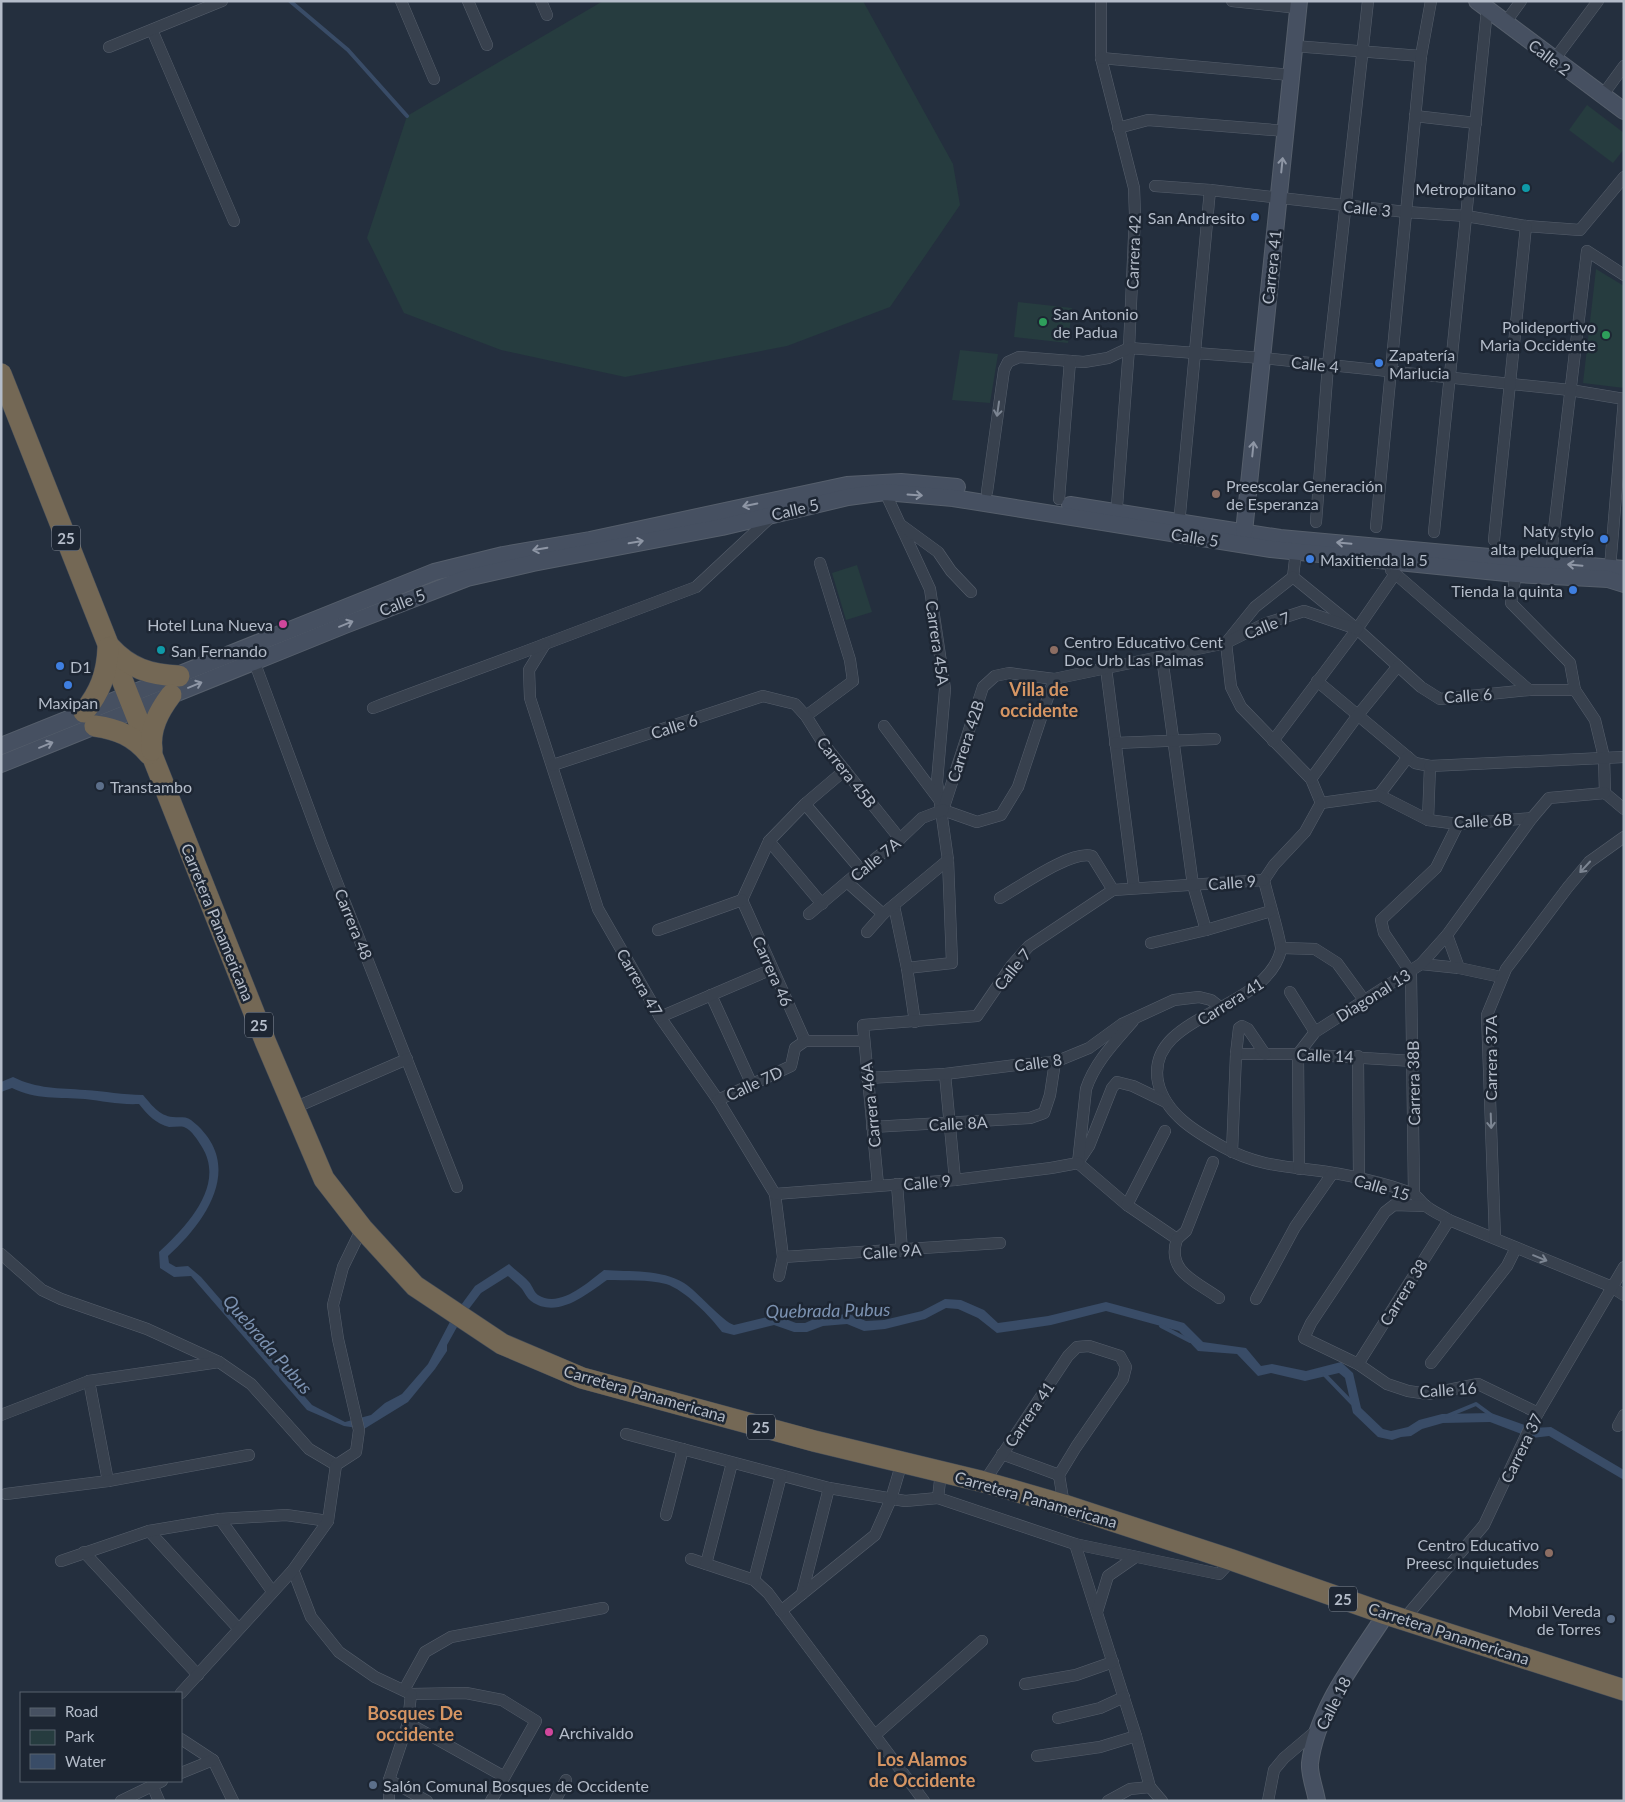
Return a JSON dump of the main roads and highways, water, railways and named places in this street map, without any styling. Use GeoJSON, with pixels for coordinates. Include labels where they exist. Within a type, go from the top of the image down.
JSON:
{"type":"FeatureCollection","features":[{"type":"Feature","properties":{"kind":"highway","name":"Carretera Panamericana"},"geometry":{"type":"LineString","coordinates":[[1,374],[130,703],[324,1179],[362,1228],[415,1286],[502,1344],[582,1378],[814,1441],[984,1482],[1064,1505],[1232,1560],[1395,1617],[1624,1690]]}},
{"type":"Feature","properties":{"kind":"highway"},"geometry":{"type":"LineString","coordinates":[[108,645],[132,666],[154,674],[175,685],[160,709],[154,725],[151,743],[153,760]]}},
{"type":"Feature","properties":{"kind":"highway"},"geometry":{"type":"LineString","coordinates":[[108,645],[107,664],[103,682],[95,698],[89,719],[128,736],[142,746],[153,760]]}},
{"type":"Feature","properties":{"kind":"main road","name":"Carrera 41"},"geometry":{"type":"LineString","coordinates":[[1244,532],[1299,5]]}},
{"type":"Feature","properties":{"kind":"main road","name":"Calle 2"},"geometry":{"type":"LineString","coordinates":[[1482,6],[1624,111]]}},
{"type":"Feature","properties":{"kind":"main road","name":"Calle 5"},"geometry":{"type":"LineString","coordinates":[[1,746],[89,719],[175,685],[434,572],[504,555],[590,540],[847,485],[902,482],[987,492],[1280,538],[1617,569]]}},
{"type":"Feature","properties":{"kind":"main road","name":"Calle 5"},"geometry":{"type":"LineString","coordinates":[[175,685],[254,662],[467,578],[722,526],[848,497],[885,492],[953,498],[1244,545],[1516,574],[1608,579],[1624,584]]}},
{"type":"Feature","properties":{"kind":"main road","name":"Calle 5"},"geometry":{"type":"LineString","coordinates":[[1,764],[89,719]]}},
{"type":"Feature","properties":{"kind":"main road","name":"Calle 18"},"geometry":{"type":"LineString","coordinates":[[1317,1801],[1310,1765],[1317,1730],[1346,1676],[1395,1617]]}},
{"type":"Feature","properties":{"kind":"water"},"geometry":{"type":"Polygon","coordinates":[[[13,1077],[31,1084],[48,1087],[143,1095],[159,1112],[168,1116],[191,1120],[207,1137],[216,1154],[218,1172],[215,1191],[207,1208],[183,1242],[168,1256],[169,1263],[176,1267],[188,1266],[201,1277],[312,1405],[345,1422],[371,1415],[385,1403],[402,1394],[428,1364],[453,1316],[475,1286],[509,1264],[527,1280],[538,1295],[555,1299],[582,1287],[604,1270],[665,1275],[684,1283],[723,1318],[734,1325],[775,1315],[796,1323],[805,1323],[821,1316],[849,1314],[866,1321],[884,1320],[922,1311],[945,1299],[961,1300],[984,1310],[998,1323],[1048,1316],[1106,1302],[1184,1323],[1203,1342],[1246,1348],[1261,1366],[1272,1364],[1306,1371],[1341,1362],[1353,1373],[1361,1408],[1383,1429],[1391,1431],[1408,1427],[1419,1420],[1442,1414],[1491,1413],[1533,1428],[1551,1427],[1624,1470],[1624,1480],[1549,1436],[1532,1438],[1490,1422],[1443,1423],[1422,1429],[1411,1436],[1392,1440],[1378,1437],[1353,1413],[1345,1378],[1339,1373],[1305,1381],[1271,1373],[1258,1376],[1237,1354],[1198,1351],[1179,1331],[1106,1311],[1051,1325],[997,1333],[978,1318],[958,1309],[946,1308],[925,1319],[885,1329],[864,1331],[847,1324],[823,1326],[807,1332],[794,1332],[774,1325],[734,1335],[722,1332],[697,1305],[673,1287],[659,1282],[644,1281],[607,1280],[571,1303],[551,1308],[531,1301],[508,1276],[481,1293],[462,1318],[447,1345],[447,1351],[435,1369],[408,1402],[364,1429],[344,1426],[307,1410],[191,1276],[174,1277],[160,1268],[159,1252],[191,1218],[200,1205],[206,1191],[209,1176],[208,1162],[202,1147],[192,1133],[184,1127],[169,1127],[160,1124],[139,1104],[39,1096],[12,1088],[1,1092],[1,1082],[13,1077]]]}},
{"type":"Feature","properties":{"kind":"waterway"},"geometry":{"type":"LineString","coordinates":[[290,1],[348,50],[407,116]]}},
{"type":"Feature","properties":{"kind":"waterway","name":"Quebrada Pubus"},"geometry":{"type":"LineString","coordinates":[[1161,1326],[1190,1341]]}},
{"type":"Feature","properties":{"kind":"waterway","name":"Quebrada Pubus"},"geometry":{"type":"LineString","coordinates":[[1324,1374],[1352,1403]]}},
{"type":"Feature","properties":{"kind":"waterway","name":"Quebrada Pubus"},"geometry":{"type":"LineString","coordinates":[[1447,1416],[1476,1404],[1491,1415]]}},
{"type":"Feature","properties":{"kind":"place","name":"Metropolitano"},"geometry":{"type":"Point","coordinates":[1526,188]}},
{"type":"Feature","properties":{"kind":"place","name":"San Andresito"},"geometry":{"type":"Point","coordinates":[1255,217]}},
{"type":"Feature","properties":{"kind":"place","name":"San Antonio de Padua"},"geometry":{"type":"Point","coordinates":[1043,322]}},
{"type":"Feature","properties":{"kind":"place","name":"Polideportivo Maria Occidente"},"geometry":{"type":"Point","coordinates":[1606,335]}},
{"type":"Feature","properties":{"kind":"place","name":"Zapatería Marlucia"},"geometry":{"type":"Point","coordinates":[1379,363]}},
{"type":"Feature","properties":{"kind":"place","name":"Preescolar Generación de Esperanza"},"geometry":{"type":"Point","coordinates":[1216,494]}},
{"type":"Feature","properties":{"kind":"place","name":"Naty stylo alta peluquería"},"geometry":{"type":"Point","coordinates":[1604,539]}},
{"type":"Feature","properties":{"kind":"place","name":"Maxitienda la 5"},"geometry":{"type":"Point","coordinates":[1310,559]}},
{"type":"Feature","properties":{"kind":"place","name":"Tienda la quinta"},"geometry":{"type":"Point","coordinates":[1573,590]}},
{"type":"Feature","properties":{"kind":"place","name":"Hotel Luna Nueva"},"geometry":{"type":"Point","coordinates":[283,624]}},
{"type":"Feature","properties":{"kind":"place","name":"San Fernando"},"geometry":{"type":"Point","coordinates":[161,650]}},
{"type":"Feature","properties":{"kind":"place","name":"Centro Educativo Cent Doc Urb Las Palmas"},"geometry":{"type":"Point","coordinates":[1054,650]}},
{"type":"Feature","properties":{"kind":"place","name":"D1"},"geometry":{"type":"Point","coordinates":[60,666]}},
{"type":"Feature","properties":{"kind":"place","name":"Maxipan"},"geometry":{"type":"Point","coordinates":[68,685]}},
{"type":"Feature","properties":{"kind":"place","name":"Transtambo"},"geometry":{"type":"Point","coordinates":[100,786]}},
{"type":"Feature","properties":{"kind":"place","name":"Centro Educativo Preesc Inquietudes"},"geometry":{"type":"Point","coordinates":[1549,1553]}},
{"type":"Feature","properties":{"kind":"place","name":"Mobil Vereda de Torres"},"geometry":{"type":"Point","coordinates":[1611,1619]}},
{"type":"Feature","properties":{"kind":"place","name":"Archivaldo"},"geometry":{"type":"Point","coordinates":[549,1732]}},
{"type":"Feature","properties":{"kind":"place","name":"Salón Comunal Bosques de Occidente"},"geometry":{"type":"Point","coordinates":[373,1785]}},
{"type":"Feature","properties":{"kind":"district","name":"Villa de occidente"},"geometry":{"type":"Point","coordinates":[1039,700]}},
{"type":"Feature","properties":{"kind":"district","name":"Bosques De occidente"},"geometry":{"type":"Point","coordinates":[415,1724]}},
{"type":"Feature","properties":{"kind":"district","name":"Los Alamos de Occidente"},"geometry":{"type":"Point","coordinates":[922,1769]}}]}
